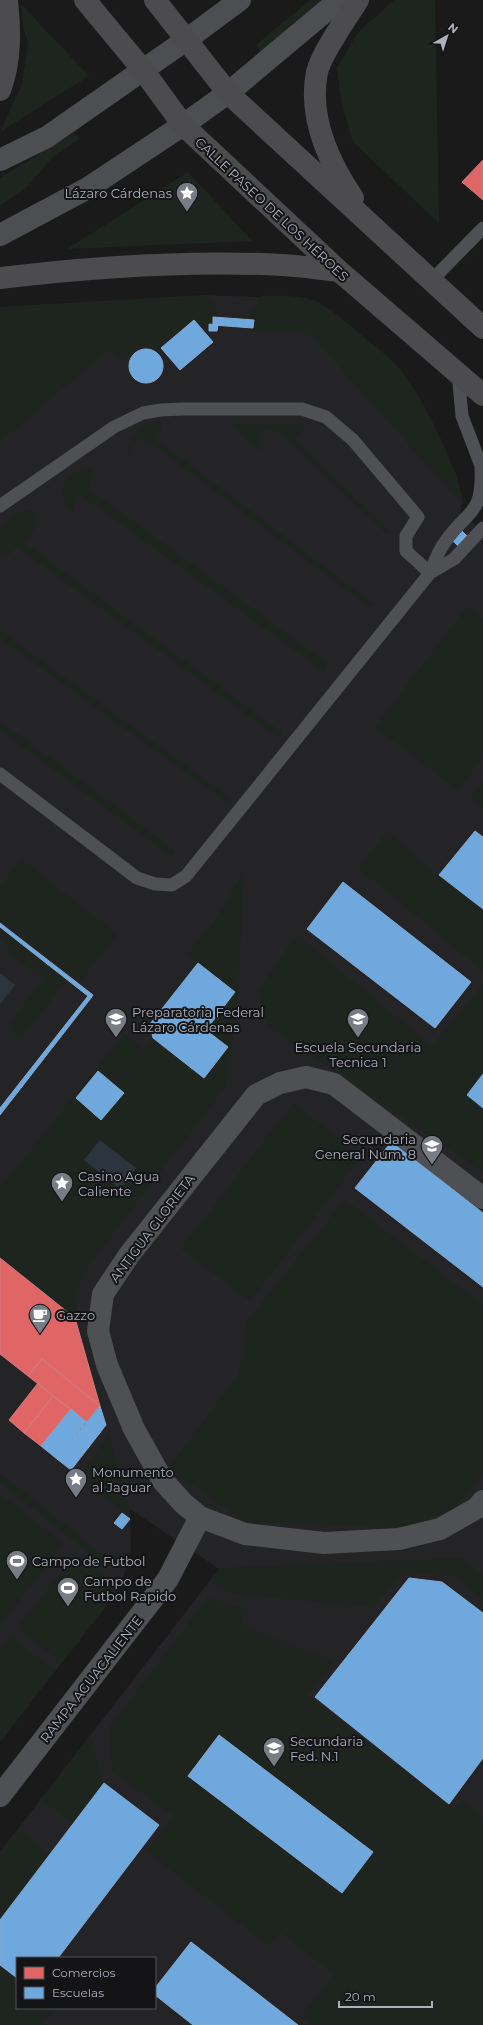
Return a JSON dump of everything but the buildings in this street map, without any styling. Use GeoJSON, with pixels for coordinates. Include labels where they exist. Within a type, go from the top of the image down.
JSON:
{"type":"FeatureCollection","features":[{"type":"Feature","properties":{"kind":"main road"},"geometry":{"type":"LineString","coordinates":[[0,90],[8,56],[10,30],[7,0]]}},
{"type":"Feature","properties":{"kind":"main road","name":"CALLE PASEO DE LOS HÉROES"},"geometry":{"type":"LineString","coordinates":[[85,0],[143,70],[183,125],[339,271],[483,395]]}},
{"type":"Feature","properties":{"kind":"main road"},"geometry":{"type":"LineString","coordinates":[[155,0],[228,93],[483,328]]}},
{"type":"Feature","properties":{"kind":"main road"},"geometry":{"type":"LineString","coordinates":[[0,160],[47,137],[186,40],[240,0]]}},
{"type":"Feature","properties":{"kind":"main road"},"geometry":{"type":"LineString","coordinates":[[0,235],[88,188],[183,125],[228,93],[339,0]]}},
{"type":"Feature","properties":{"kind":"main road"},"geometry":{"type":"LineString","coordinates":[[358,0],[331,42],[318,71],[315,103],[321,139],[337,174],[372,227]]}},
{"type":"Feature","properties":{"kind":"main road"},"geometry":{"type":"LineString","coordinates":[[2,280],[78,270],[209,264],[282,265],[339,271]]}},
{"type":"Feature","properties":{"kind":"street","name":"ANTIGUA GLORIETA"},"geometry":{"type":"LineString","coordinates":[[483,1198],[334,1084],[306,1077],[280,1083],[256,1095],[129,1255],[103,1294],[98,1331],[107,1365],[134,1429],[163,1482],[183,1503],[200,1517],[245,1534],[324,1543],[399,1539],[440,1529],[477,1508],[483,1501]]}},
{"type":"Feature","properties":{"kind":"street","name":"RAMPA AGUACALIENTE"},"geometry":{"type":"LineString","coordinates":[[0,1796],[168,1579],[200,1517]]}},
{"type":"Feature","properties":{"kind":"lane"},"geometry":{"type":"LineString","coordinates":[[431,281],[483,228]]}},
{"type":"Feature","properties":{"kind":"lane"},"geometry":{"type":"LineString","coordinates":[[0,774],[138,878],[155,884],[172,885],[186,876],[430,573],[445,542],[480,501],[483,488],[482,469],[462,416],[458,373]]}},
{"type":"Feature","properties":{"kind":"lane"},"geometry":{"type":"LineString","coordinates":[[0,506],[114,427],[143,413],[182,409],[302,409],[326,417],[353,440],[418,517],[406,536],[406,551],[430,573]]}},
{"type":"Feature","properties":{"kind":"lane"},"geometry":{"type":"LineString","coordinates":[[430,573],[454,558],[483,528]]}},
{"type":"Feature","properties":{"kind":"shaded area"},"geometry":{"type":"Polygon","coordinates":[[[310,0],[321,0],[261,51],[256,45],[310,0]]]}},
{"type":"Feature","properties":{"kind":"shaded area"},"geometry":{"type":"Polygon","coordinates":[[[394,0],[435,0],[439,223],[353,142],[342,105],[337,68],[358,32],[394,0]]]}},
{"type":"Feature","properties":{"kind":"shaded area"},"geometry":{"type":"Polygon","coordinates":[[[21,4],[89,76],[0,132],[22,84],[28,43],[23,26],[21,4]]]}},
{"type":"Feature","properties":{"kind":"shaded area"},"geometry":{"type":"Polygon","coordinates":[[[74,133],[80,138],[53,157],[27,187],[0,206],[0,178],[74,133]]]}},
{"type":"Feature","properties":{"kind":"shaded area"},"geometry":{"type":"Polygon","coordinates":[[[188,172],[252,241],[67,249],[171,183],[188,172]]]}},
{"type":"Feature","properties":{"kind":"shaded area"},"geometry":{"type":"Polygon","coordinates":[[[205,295],[306,299],[318,302],[330,310],[400,369],[421,404],[456,474],[463,501],[460,511],[483,532],[483,2025],[0,2025],[0,1852],[219,1569],[130,1509],[131,1551],[120,1588],[0,1741],[0,307],[205,295]]]}},
{"type":"Feature","properties":{"kind":"shaded area"},"geometry":{"type":"Polygon","coordinates":[[[208,296],[216,307],[218,313],[218,317],[213,325],[200,324],[193,318],[158,348],[150,345],[140,346],[129,355],[119,359],[107,351],[0,442],[0,307],[208,296]]]}},
{"type":"Feature","properties":{"kind":"shaded area"},"geometry":{"type":"Polygon","coordinates":[[[262,296],[298,297],[319,303],[330,309],[397,365],[411,384],[438,433],[453,467],[463,501],[458,500],[312,336],[302,332],[257,331],[254,329],[254,320],[249,320],[250,314],[262,296]]]}},
{"type":"Feature","properties":{"kind":"shaded area"},"geometry":{"type":"Polygon","coordinates":[[[163,420],[157,440],[374,604],[370,606],[366,605],[151,443],[137,437],[131,455],[128,456],[127,454],[132,440],[138,430],[148,424],[163,420]]]}},
{"type":"Feature","properties":{"kind":"shaded area"},"geometry":{"type":"Polygon","coordinates":[[[233,424],[305,424],[306,425],[294,439],[391,533],[387,534],[278,431],[263,430],[260,450],[258,450],[232,427],[233,424]]]}},
{"type":"Feature","properties":{"kind":"shaded area"},"geometry":{"type":"Polygon","coordinates":[[[87,468],[94,471],[89,489],[327,663],[327,669],[323,671],[78,493],[72,512],[69,511],[62,496],[64,484],[73,474],[87,468]]]}},
{"type":"Feature","properties":{"kind":"shaded area"},"geometry":{"type":"Polygon","coordinates":[[[27,509],[36,513],[37,522],[34,529],[23,542],[280,731],[282,734],[280,737],[273,734],[17,547],[9,555],[0,558],[0,527],[17,513],[27,509]]]}},
{"type":"Feature","properties":{"kind":"shaded area"},"geometry":{"type":"Polygon","coordinates":[[[467,607],[483,619],[483,757],[458,790],[375,727],[467,607]]]}},
{"type":"Feature","properties":{"kind":"shaded area"},"geometry":{"type":"Polygon","coordinates":[[[0,630],[229,797],[230,801],[226,802],[0,638],[0,630]]]}},
{"type":"Feature","properties":{"kind":"shaded area"},"geometry":{"type":"Polygon","coordinates":[[[0,721],[169,846],[174,852],[172,855],[165,852],[0,730],[0,721]]]}},
{"type":"Feature","properties":{"kind":"shaded area"},"geometry":{"type":"Polygon","coordinates":[[[483,782],[483,809],[470,799],[483,782]]]}},
{"type":"Feature","properties":{"kind":"shaded area"},"geometry":{"type":"Polygon","coordinates":[[[475,831],[483,837],[483,971],[358,868],[387,832],[439,875],[475,831]]]}},
{"type":"Feature","properties":{"kind":"shaded area"},"geometry":{"type":"Polygon","coordinates":[[[21,859],[117,934],[80,982],[0,919],[0,887],[21,859]]]}},
{"type":"Feature","properties":{"kind":"shaded area"},"geometry":{"type":"Polygon","coordinates":[[[244,871],[238,993],[226,1086],[87,1268],[80,1282],[75,1318],[0,1258],[0,1188],[124,1034],[143,1049],[153,1038],[150,1024],[198,963],[187,955],[216,919],[244,871]]]}},
{"type":"Feature","properties":{"kind":"shaded area"},"geometry":{"type":"Polygon","coordinates":[[[0,927],[67,980],[22,1037],[10,1029],[11,1021],[38,986],[44,984],[42,973],[37,974],[7,951],[10,947],[0,939],[0,927]]]}},
{"type":"Feature","properties":{"kind":"shaded area"},"geometry":{"type":"Polygon","coordinates":[[[298,936],[432,1046],[483,984],[483,1172],[268,1026],[257,994],[278,960],[298,936]]]}},
{"type":"Feature","properties":{"kind":"shaded area"},"geometry":{"type":"Polygon","coordinates":[[[0,973],[15,985],[0,1004],[0,973]]]}},
{"type":"Feature","properties":{"kind":"shaded area"},"geometry":{"type":"Polygon","coordinates":[[[293,1103],[362,1156],[250,1301],[181,1249],[293,1103]]]}},
{"type":"Feature","properties":{"kind":"shaded area"},"geometry":{"type":"Polygon","coordinates":[[[100,1140],[136,1168],[120,1189],[84,1160],[100,1140]]]}},
{"type":"Feature","properties":{"kind":"shaded area"},"geometry":{"type":"Polygon","coordinates":[[[345,1200],[483,1305],[483,1474],[454,1507],[415,1528],[244,1522],[169,1467],[239,1374],[246,1322],[345,1200]]]}},
{"type":"Feature","properties":{"kind":"shaded area"},"geometry":{"type":"Polygon","coordinates":[[[110,1435],[131,1517],[79,1475],[110,1435]]]}},
{"type":"Feature","properties":{"kind":"shaded area"},"geometry":{"type":"Polygon","coordinates":[[[0,1473],[108,1559],[104,1565],[0,1482],[0,1473]]]}},
{"type":"Feature","properties":{"kind":"shaded area","name":"Campo de Futbol"},"geometry":{"type":"Polygon","coordinates":[[[0,1494],[64,1544],[0,1625],[0,1494]]]}},
{"type":"Feature","properties":{"kind":"shaded area","name":"Campo de Futbol Rapido"},"geometry":{"type":"Polygon","coordinates":[[[76,1553],[120,1588],[62,1663],[17,1628],[76,1553]]]}},
{"type":"Feature","properties":{"kind":"shaded area"},"geometry":{"type":"Polygon","coordinates":[[[461,1558],[483,1575],[483,1599],[454,1576],[404,1572],[373,1607],[235,1594],[209,1582],[220,1568],[461,1558]]]}},
{"type":"Feature","properties":{"kind":"shaded area"},"geometry":{"type":"Polygon","coordinates":[[[208,1598],[246,1609],[239,1625],[334,1662],[307,1696],[454,1809],[462,1799],[483,1818],[483,2025],[311,2025],[301,2017],[334,1974],[280,1932],[269,1946],[146,1851],[174,1816],[112,1772],[109,1728],[208,1598]]]}},
{"type":"Feature","properties":{"kind":"shaded area"},"geometry":{"type":"Polygon","coordinates":[[[10,1636],[55,1671],[1,1741],[0,1649],[10,1636]]]}},
{"type":"Feature","properties":{"kind":"shaded area"},"geometry":{"type":"Polygon","coordinates":[[[89,1737],[104,1783],[73,1824],[41,1799],[89,1737]]]}},
{"type":"Feature","properties":{"kind":"shaded area"},"geometry":{"type":"Polygon","coordinates":[[[18,1829],[49,1855],[5,1913],[0,1909],[0,1852],[18,1829]]]}},
{"type":"Feature","properties":{"kind":"shaded area"},"geometry":{"type":"Polygon","coordinates":[[[0,1965],[16,1977],[16,2009],[55,2009],[43,2025],[0,2025],[0,1965]]]}},
{"type":"Feature","properties":{"kind":"place","name":"Lázaro Cárdenas"},"geometry":{"type":"Point","coordinates":[187,212]}},
{"type":"Feature","properties":{"kind":"place","name":"Preparatoria Federal Lázaro Cárdenas"},"geometry":{"type":"Point","coordinates":[116,1038]}},
{"type":"Feature","properties":{"kind":"place","name":"Escuela Secundaria Tecnica 1"},"geometry":{"type":"Point","coordinates":[358,1038]}},
{"type":"Feature","properties":{"kind":"place","name":"Secundaria General Num. 8"},"geometry":{"type":"Point","coordinates":[432,1166]}},
{"type":"Feature","properties":{"kind":"place","name":"Casino Agua Caliente"},"geometry":{"type":"Point","coordinates":[62,1202]}},
{"type":"Feature","properties":{"kind":"place","name":"Gazzo"},"geometry":{"type":"Point","coordinates":[40,1334]}},
{"type":"Feature","properties":{"kind":"place","name":"Monumento al Jaguar"},"geometry":{"type":"Point","coordinates":[76,1498]}},
{"type":"Feature","properties":{"kind":"place","name":"Campo de Futbol"},"geometry":{"type":"Point","coordinates":[17,1580]}},
{"type":"Feature","properties":{"kind":"place","name":"Campo de Futbol Rapido"},"geometry":{"type":"Point","coordinates":[68,1608]}},
{"type":"Feature","properties":{"kind":"place","name":"Secundaria Fed. N.1"},"geometry":{"type":"Point","coordinates":[274,1768]}}]}
